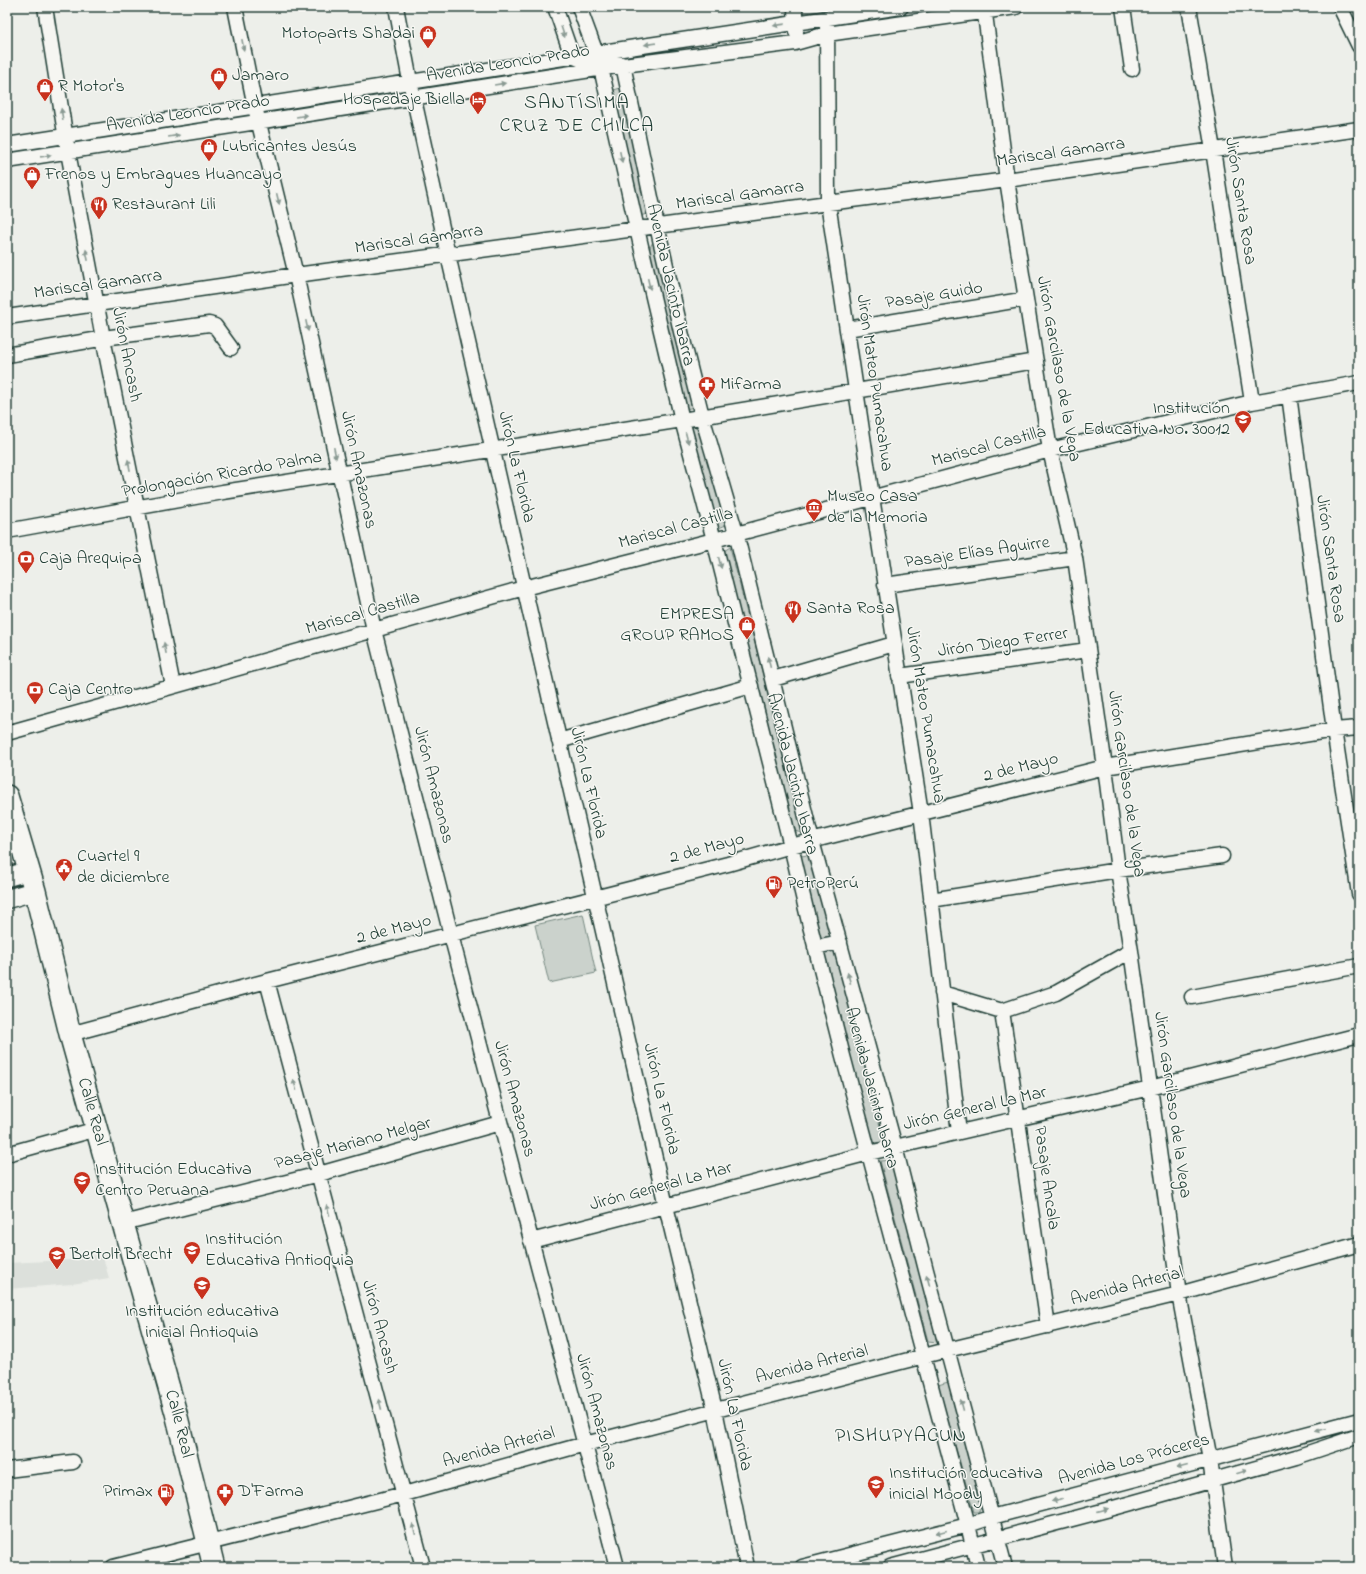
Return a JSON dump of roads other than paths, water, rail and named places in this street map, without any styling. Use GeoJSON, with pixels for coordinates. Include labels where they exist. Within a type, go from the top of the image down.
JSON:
{"type":"FeatureCollection","features":[{"type":"Feature","properties":{"kind":"highway","name":"Calle Real"},"geometry":{"type":"LineString","coordinates":[[7,796],[29,871],[70,1034],[176,1413],[214,1567]]}},
{"type":"Feature","properties":{"kind":"main road"},"geometry":{"type":"LineString","coordinates":[[7,877],[29,871]]}},
{"type":"Feature","properties":{"kind":"main road"},"geometry":{"type":"LineString","coordinates":[[7,899],[34,891]]}},
{"type":"Feature","properties":{"kind":"street","name":"Jirón Ancash"},"geometry":{"type":"LineString","coordinates":[[45,7],[65,136],[96,303],[173,686]]}},
{"type":"Feature","properties":{"kind":"street","name":"Jirón Amazonas"},"geometry":{"type":"LineString","coordinates":[[235,7],[255,106],[296,275],[374,630],[451,935],[617,1567]]}},
{"type":"Feature","properties":{"kind":"street","name":"Jirón La Florida"},"geometry":{"type":"LineString","coordinates":[[396,7],[410,81],[415,97],[448,255],[714,1410],[747,1567]]}},
{"type":"Feature","properties":{"kind":"street"},"geometry":{"type":"LineString","coordinates":[[555,7],[572,56],[601,68]]}},
{"type":"Feature","properties":{"kind":"street"},"geometry":{"type":"LineString","coordinates":[[579,7],[596,52],[623,65]]}},
{"type":"Feature","properties":{"kind":"street"},"geometry":{"type":"LineString","coordinates":[[795,7],[795,43]]}},
{"type":"Feature","properties":{"kind":"street","name":"Avenida Leoncio Prado"},"geometry":{"type":"LineString","coordinates":[[7,145],[596,52],[901,7]]}},
{"type":"Feature","properties":{"kind":"street","name":"Avenida Leoncio Prado"},"geometry":{"type":"LineString","coordinates":[[7,161],[601,68],[795,43],[827,34],[984,9],[1016,7]]}},
{"type":"Feature","properties":{"kind":"street"},"geometry":{"type":"LineString","coordinates":[[1122,7],[1132,69]]}},
{"type":"Feature","properties":{"kind":"street","name":"Jirón Santa Rosa"},"geometry":{"type":"LineString","coordinates":[[1189,7],[1214,150],[1252,402]]}},
{"type":"Feature","properties":{"kind":"street"},"geometry":{"type":"LineString","coordinates":[[1340,7],[1359,46]]}},
{"type":"Feature","properties":{"kind":"street","name":"Jirón Garcilaso de la Vega"},"geometry":{"type":"LineString","coordinates":[[984,9],[1007,180],[1050,450],[1075,558],[1179,1294],[1210,1460],[1226,1567]]}},
{"type":"Feature","properties":{"kind":"street","name":"Jirón Mateo Pumacahua"},"geometry":{"type":"LineString","coordinates":[[826,18],[828,203],[885,585],[921,813],[959,1132]]}},
{"type":"Feature","properties":{"kind":"street","name":"Avenida Jacinto Ibarra"},"geometry":{"type":"LineString","coordinates":[[623,65],[657,226],[702,416],[736,533],[812,841],[895,1147],[1005,1567]]}},
{"type":"Feature","properties":{"kind":"street","name":"Avenida Jacinto Ibarra"},"geometry":{"type":"LineString","coordinates":[[601,68],[682,420],[792,846],[815,947],[978,1567]]}},
{"type":"Feature","properties":{"kind":"street","name":"Mariscal Gamarra"},"geometry":{"type":"LineString","coordinates":[[7,317],[296,275],[1007,180],[1359,129]]}},
{"type":"Feature","properties":{"kind":"street","name":"Pasaje Guido"},"geometry":{"type":"LineString","coordinates":[[847,329],[1026,300]]}},
{"type":"Feature","properties":{"kind":"street"},"geometry":{"type":"LineString","coordinates":[[7,355],[103,338],[209,324],[215,326],[231,348]]}},
{"type":"Feature","properties":{"kind":"street","name":"Prolongación Ricardo Palma"},"geometry":{"type":"LineString","coordinates":[[7,531],[223,492],[682,420],[1036,361]]}},
{"type":"Feature","properties":{"kind":"street","name":"Mariscal Castilla"},"geometry":{"type":"LineString","coordinates":[[7,733],[524,588],[714,540],[1050,450],[1252,402],[1359,383]]}},
{"type":"Feature","properties":{"kind":"street","name":"Jirón Santa Rosa"},"geometry":{"type":"LineString","coordinates":[[1288,395],[1334,730],[1359,894]]}},
{"type":"Feature","properties":{"kind":"street","name":"Pasaje Elías Aguirre"},"geometry":{"type":"LineString","coordinates":[[885,585],[1075,558]]}},
{"type":"Feature","properties":{"kind":"street"},"geometry":{"type":"LineString","coordinates":[[773,679],[894,644]]}},
{"type":"Feature","properties":{"kind":"street","name":"Jirón Diego Ferrer"},"geometry":{"type":"LineString","coordinates":[[899,676],[1088,650]]}},
{"type":"Feature","properties":{"kind":"street"},"geometry":{"type":"LineString","coordinates":[[559,741],[751,686]]}},
{"type":"Feature","properties":{"kind":"street","name":"2 de Mayo"},"geometry":{"type":"LineString","coordinates":[[70,1034],[267,981],[1104,767],[1334,730],[1359,728]]}},
{"type":"Feature","properties":{"kind":"street"},"geometry":{"type":"LineString","coordinates":[[931,900],[1118,870],[1222,856]]}},
{"type":"Feature","properties":{"kind":"street"},"geometry":{"type":"LineString","coordinates":[[815,947],[840,942]]}},
{"type":"Feature","properties":{"kind":"street"},"geometry":{"type":"LineString","coordinates":[[942,993],[1002,1011],[1056,993],[1131,951]]}},
{"type":"Feature","properties":{"kind":"street"},"geometry":{"type":"LineString","coordinates":[[1192,997],[1359,966]]}},
{"type":"Feature","properties":{"kind":"street","name":"Jirón Ancash"},"geometry":{"type":"LineString","coordinates":[[267,981],[423,1567]]}},
{"type":"Feature","properties":{"kind":"street","name":"Pasaje Ancala"},"geometry":{"type":"LineString","coordinates":[[1002,1011],[1048,1326]]}},
{"type":"Feature","properties":{"kind":"street","name":"Jirón General La Mar"},"geometry":{"type":"LineString","coordinates":[[532,1241],[869,1153],[1150,1088],[1359,1035]]}},
{"type":"Feature","properties":{"kind":"street","name":"Pasaje Mariano Melgar"},"geometry":{"type":"LineString","coordinates":[[122,1223],[319,1174],[500,1123]]}},
{"type":"Feature","properties":{"kind":"street"},"geometry":{"type":"LineString","coordinates":[[7,1154],[97,1129]]}},
{"type":"Feature","properties":{"kind":"street","name":"Avenida Arterial"},"geometry":{"type":"LineString","coordinates":[[113,1567],[404,1494],[585,1444],[947,1350],[1179,1294],[1359,1244]]}},
{"type":"Feature","properties":{"kind":"street","name":"Avenida Los Próceres"},"geometry":{"type":"LineString","coordinates":[[802,1567],[968,1525],[992,1517],[1359,1420]]}},
{"type":"Feature","properties":{"kind":"street"},"geometry":{"type":"LineString","coordinates":[[890,1567],[973,1546],[1296,1457],[1359,1436]]}},
{"type":"Feature","properties":{"kind":"street"},"geometry":{"type":"LineString","coordinates":[[7,1470],[73,1462]]}},
{"type":"Feature","properties":{"kind":"place","name":"Motoparts Shadai"},"geometry":{"type":"Point","coordinates":[428,49]}},
{"type":"Feature","properties":{"kind":"place","name":"Jamaro"},"geometry":{"type":"Point","coordinates":[219,91]}},
{"type":"Feature","properties":{"kind":"place","name":"R Motor's"},"geometry":{"type":"Point","coordinates":[45,102]}},
{"type":"Feature","properties":{"kind":"place","name":"Hospedaje Biella"},"geometry":{"type":"Point","coordinates":[478,115]}},
{"type":"Feature","properties":{"kind":"place","name":"Lubricantes Jesús"},"geometry":{"type":"Point","coordinates":[209,162]}},
{"type":"Feature","properties":{"kind":"place","name":"Frenos y Embragues Huancayo"},"geometry":{"type":"Point","coordinates":[32,190]}},
{"type":"Feature","properties":{"kind":"place","name":"Restaurant Lili"},"geometry":{"type":"Point","coordinates":[99,220]}},
{"type":"Feature","properties":{"kind":"place","name":"Mifarma"},"geometry":{"type":"Point","coordinates":[707,400]}},
{"type":"Feature","properties":{"kind":"place","name":"Institución Educativa No. 30012"},"geometry":{"type":"Point","coordinates":[1243,434]}},
{"type":"Feature","properties":{"kind":"place","name":"Museo Casa de la Memoria"},"geometry":{"type":"Point","coordinates":[814,522]}},
{"type":"Feature","properties":{"kind":"place","name":"Caja Arequipa"},"geometry":{"type":"Point","coordinates":[26,574]}},
{"type":"Feature","properties":{"kind":"place","name":"Santa Rosa"},"geometry":{"type":"Point","coordinates":[793,624]}},
{"type":"Feature","properties":{"kind":"place","name":"EMPRESA GROUP RAMOS"},"geometry":{"type":"Point","coordinates":[747,640]}},
{"type":"Feature","properties":{"kind":"place","name":"Caja Centro"},"geometry":{"type":"Point","coordinates":[35,705]}},
{"type":"Feature","properties":{"kind":"place","name":"Cuartel 9 de diciembre"},"geometry":{"type":"Point","coordinates":[64,882]}},
{"type":"Feature","properties":{"kind":"place","name":"PetroPerú"},"geometry":{"type":"Point","coordinates":[774,899]}},
{"type":"Feature","properties":{"kind":"place","name":"Institución Educativa Centro Peruana"},"geometry":{"type":"Point","coordinates":[82,1195]}},
{"type":"Feature","properties":{"kind":"place","name":"Institución Educativa Antioquia"},"geometry":{"type":"Point","coordinates":[192,1265]}},
{"type":"Feature","properties":{"kind":"place","name":"Bertolt Brecht"},"geometry":{"type":"Point","coordinates":[57,1270]}},
{"type":"Feature","properties":{"kind":"place","name":"Institución educativa inicial Antioquia"},"geometry":{"type":"Point","coordinates":[202,1300]}},
{"type":"Feature","properties":{"kind":"place","name":"Institución educativa inicial Moody"},"geometry":{"type":"Point","coordinates":[876,1499]}},
{"type":"Feature","properties":{"kind":"place","name":"Primax"},"geometry":{"type":"Point","coordinates":[166,1507]}},
{"type":"Feature","properties":{"kind":"place","name":"D'Farma"},"geometry":{"type":"Point","coordinates":[225,1507]}},
{"type":"Feature","properties":{"kind":"district","name":"SANTÍSIMA CRUZ DE CHILCA"},"geometry":{"type":"Point","coordinates":[577,114]}},
{"type":"Feature","properties":{"kind":"district","name":"PISHUPYACUN"},"geometry":{"type":"Point","coordinates":[901,1436]}}]}
